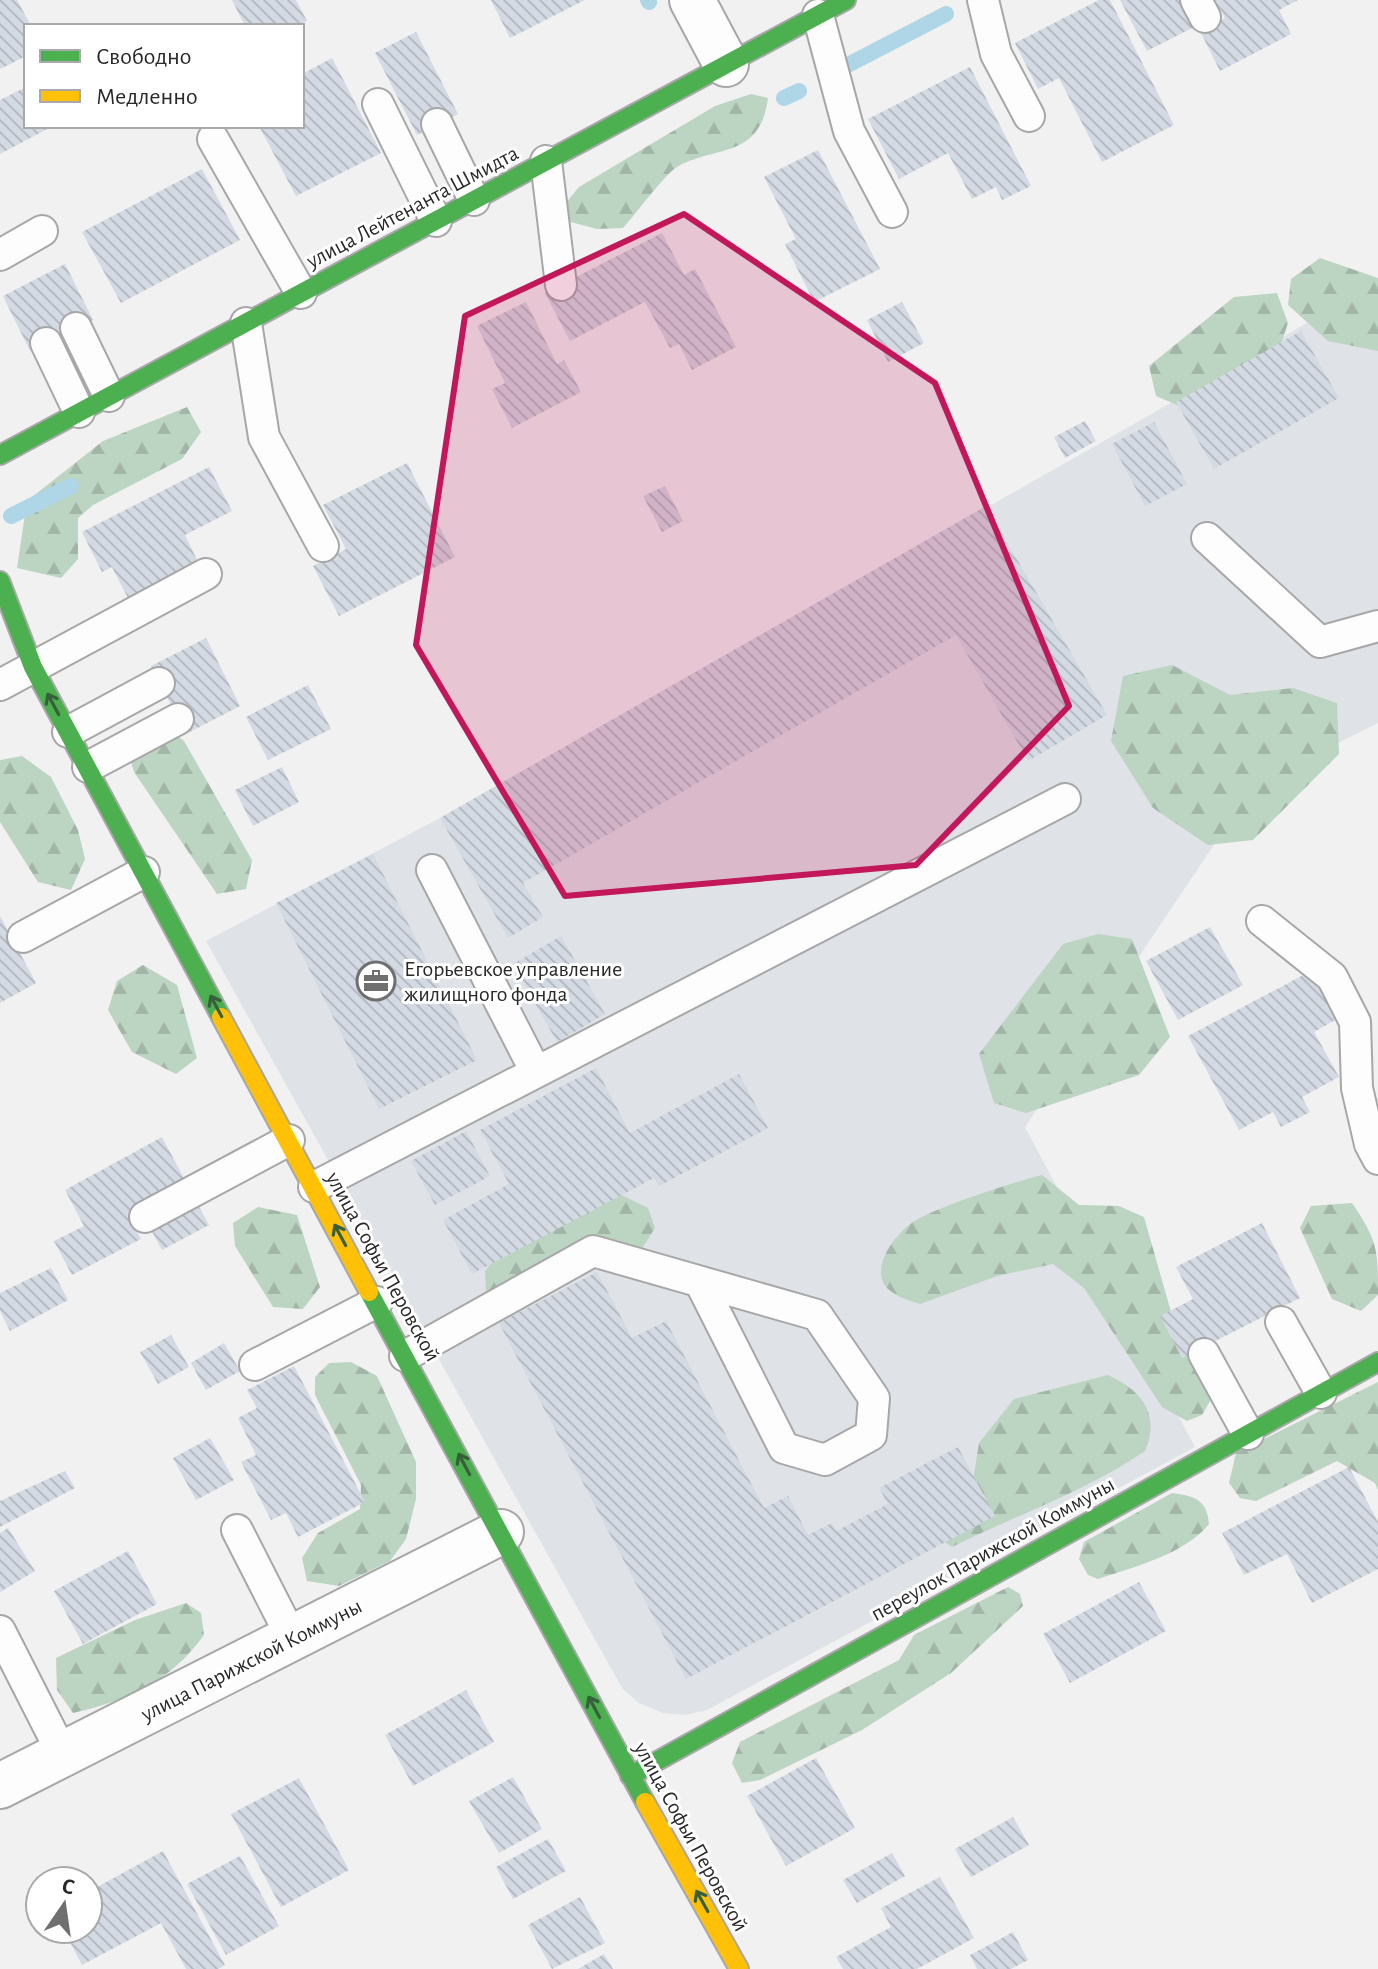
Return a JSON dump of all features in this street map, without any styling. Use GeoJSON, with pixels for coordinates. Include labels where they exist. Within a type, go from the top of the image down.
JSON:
{"type":"FeatureCollection","features":[{"type":"Feature","properties":{"kind":"street"},"geometry":{"type":"LineString","coordinates":[[692,0],[726,64]]}},
{"type":"Feature","properties":{"kind":"street","name":"улица Лейтенанта Шмидта"},"geometry":{"type":"LineString","coordinates":[[0,455],[846,0]]}},
{"type":"Feature","properties":{"kind":"street","name":"улица Софьи Перовской"},"geometry":{"type":"LineString","coordinates":[[0,581],[33,667],[630,1776],[739,1969]]}},
{"type":"Feature","properties":{"kind":"street","name":"переулок Парижской Коммуны"},"geometry":{"type":"LineString","coordinates":[[630,1776],[1378,1362]]}},
{"type":"Feature","properties":{"kind":"street","name":"улица Парижской Коммуны"},"geometry":{"type":"LineString","coordinates":[[0,1786],[501,1532]]}},
{"type":"Feature","properties":{"kind":"lane"},"geometry":{"type":"LineString","coordinates":[[983,0],[996,54],[1029,116]]}},
{"type":"Feature","properties":{"kind":"lane"},"geometry":{"type":"LineString","coordinates":[[818,15],[849,131],[892,212]]}},
{"type":"Feature","properties":{"kind":"lane"},"geometry":{"type":"LineString","coordinates":[[378,104],[436,221]]}},
{"type":"Feature","properties":{"kind":"lane"},"geometry":{"type":"LineString","coordinates":[[437,124],[474,200]]}},
{"type":"Feature","properties":{"kind":"lane"},"geometry":{"type":"LineString","coordinates":[[213,139],[301,293]]}},
{"type":"Feature","properties":{"kind":"lane"},"geometry":{"type":"LineString","coordinates":[[546,161],[561,285]]}},
{"type":"Feature","properties":{"kind":"lane"},"geometry":{"type":"LineString","coordinates":[[0,255],[42,231]]}},
{"type":"Feature","properties":{"kind":"lane"},"geometry":{"type":"LineString","coordinates":[[246,323],[264,437],[323,546]]}},
{"type":"Feature","properties":{"kind":"lane"},"geometry":{"type":"LineString","coordinates":[[76,328],[109,396]]}},
{"type":"Feature","properties":{"kind":"lane"},"geometry":{"type":"LineString","coordinates":[[46,343],[79,412]]}},
{"type":"Feature","properties":{"kind":"lane"},"geometry":{"type":"LineString","coordinates":[[1207,538],[1320,642],[1378,626]]}},
{"type":"Feature","properties":{"kind":"lane"},"geometry":{"type":"LineString","coordinates":[[0,685],[206,574]]}},
{"type":"Feature","properties":{"kind":"lane"},"geometry":{"type":"LineString","coordinates":[[68,732],[159,683]]}},
{"type":"Feature","properties":{"kind":"lane"},"geometry":{"type":"LineString","coordinates":[[88,767],[178,719]]}},
{"type":"Feature","properties":{"kind":"lane"},"geometry":{"type":"LineString","coordinates":[[314,1187],[1065,799]]}},
{"type":"Feature","properties":{"kind":"lane"},"geometry":{"type":"LineString","coordinates":[[432,870],[536,1072]]}},
{"type":"Feature","properties":{"kind":"lane"},"geometry":{"type":"LineString","coordinates":[[23,937],[144,872]]}},
{"type":"Feature","properties":{"kind":"lane"},"geometry":{"type":"LineString","coordinates":[[1262,921],[1332,977],[1355,1022],[1357,1088],[1370,1144],[1378,1159]]}},
{"type":"Feature","properties":{"kind":"lane"},"geometry":{"type":"LineString","coordinates":[[145,1217],[289,1140]]}},
{"type":"Feature","properties":{"kind":"lane"},"geometry":{"type":"LineString","coordinates":[[405,1356],[593,1251],[817,1315],[874,1398],[871,1435],[825,1460],[784,1448],[701,1284]]}},
{"type":"Feature","properties":{"kind":"lane"},"geometry":{"type":"LineString","coordinates":[[255,1365],[377,1302]]}},
{"type":"Feature","properties":{"kind":"lane"},"geometry":{"type":"LineString","coordinates":[[1281,1322],[1321,1393]]}},
{"type":"Feature","properties":{"kind":"lane"},"geometry":{"type":"LineString","coordinates":[[1204,1354],[1248,1434]]}},
{"type":"Feature","properties":{"kind":"lane"},"geometry":{"type":"LineString","coordinates":[[237,1530],[292,1638]]}},
{"type":"Feature","properties":{"kind":"lane"},"geometry":{"type":"LineString","coordinates":[[0,1631],[62,1753]]}},
{"type":"Feature","properties":{"kind":"highlighted area"},"geometry":{"type":"Polygon","coordinates":[[[684,214],[935,383],[1069,706],[916,865],[565,896],[416,645],[465,316],[684,214]]]}},
{"type":"Feature","properties":{"kind":"shaded area"},"geometry":{"type":"Polygon","coordinates":[[[1378,281],[1378,723],[1254,785],[1025,1127],[1195,1447],[707,1710],[686,1715],[663,1713],[639,1703],[622,1688],[206,941],[440,818],[1155,412],[1378,281]]]}},
{"type":"Feature","properties":{"kind":"green space"},"geometry":{"type":"Polygon","coordinates":[[[751,94],[768,98],[756,132],[734,148],[677,167],[623,228],[597,229],[559,219],[565,204],[579,187],[715,106],[751,94]]]}},
{"type":"Feature","properties":{"kind":"green space"},"geometry":{"type":"Polygon","coordinates":[[[1320,258],[1378,278],[1378,351],[1328,341],[1288,305],[1291,279],[1320,258]]]}},
{"type":"Feature","properties":{"kind":"green space"},"geometry":{"type":"Polygon","coordinates":[[[1277,293],[1288,323],[1280,347],[1184,408],[1156,396],[1149,366],[1234,297],[1277,293]]]}},
{"type":"Feature","properties":{"kind":"green space"},"geometry":{"type":"Polygon","coordinates":[[[187,407],[201,432],[182,459],[93,505],[78,518],[78,559],[61,578],[17,568],[27,501],[103,441],[187,407]]]}},
{"type":"Feature","properties":{"kind":"green space"},"geometry":{"type":"Polygon","coordinates":[[[1172,665],[1230,695],[1293,688],[1337,703],[1339,754],[1253,840],[1208,845],[1153,808],[1111,741],[1123,676],[1172,665]]]}},
{"type":"Feature","properties":{"kind":"green space"},"geometry":{"type":"Polygon","coordinates":[[[174,733],[184,741],[252,860],[246,889],[217,894],[134,772],[123,735],[174,733]]]}},
{"type":"Feature","properties":{"kind":"green space"},"geometry":{"type":"Polygon","coordinates":[[[22,756],[51,777],[78,830],[85,859],[71,890],[38,882],[0,822],[0,760],[22,756]]]}},
{"type":"Feature","properties":{"kind":"green space"},"geometry":{"type":"Polygon","coordinates":[[[1098,934],[1132,939],[1170,1037],[1139,1075],[1026,1113],[994,1103],[979,1054],[1063,944],[1098,934]]]}},
{"type":"Feature","properties":{"kind":"green space"},"geometry":{"type":"Polygon","coordinates":[[[143,965],[177,985],[197,1058],[176,1074],[132,1052],[108,1010],[117,981],[143,965]]]}},
{"type":"Feature","properties":{"kind":"green space"},"geometry":{"type":"Polygon","coordinates":[[[1042,1175],[1079,1205],[1119,1206],[1144,1217],[1177,1333],[1213,1396],[1202,1415],[1187,1421],[1162,1407],[1084,1288],[1053,1264],[997,1276],[920,1304],[898,1296],[885,1285],[881,1276],[884,1257],[909,1225],[952,1204],[1042,1175]]]}},
{"type":"Feature","properties":{"kind":"green space"},"geometry":{"type":"Polygon","coordinates":[[[611,1190],[648,1208],[655,1228],[641,1250],[513,1289],[486,1291],[485,1271],[508,1242],[611,1190]]]}},
{"type":"Feature","properties":{"kind":"green space"},"geometry":{"type":"Polygon","coordinates":[[[1352,1203],[1372,1237],[1378,1267],[1378,1295],[1361,1311],[1332,1299],[1300,1228],[1311,1206],[1352,1203]]]}},
{"type":"Feature","properties":{"kind":"green space"},"geometry":{"type":"Polygon","coordinates":[[[258,1207],[297,1215],[320,1287],[303,1309],[273,1307],[235,1246],[233,1223],[258,1207]]]}},
{"type":"Feature","properties":{"kind":"green space"},"geometry":{"type":"Polygon","coordinates":[[[351,1362],[377,1376],[416,1462],[416,1499],[406,1539],[390,1561],[339,1586],[307,1581],[302,1558],[318,1533],[360,1509],[361,1485],[315,1395],[315,1377],[329,1363],[351,1362]]]}},
{"type":"Feature","properties":{"kind":"green space"},"geometry":{"type":"Polygon","coordinates":[[[1108,1375],[1130,1388],[1145,1405],[1151,1426],[1145,1451],[1074,1491],[952,1547],[943,1541],[967,1518],[979,1443],[1014,1399],[1108,1375]]]}},
{"type":"Feature","properties":{"kind":"green space"},"geometry":{"type":"Polygon","coordinates":[[[1378,1382],[1378,1490],[1375,1483],[1337,1461],[1256,1501],[1240,1498],[1229,1483],[1236,1453],[1378,1382]]]}},
{"type":"Feature","properties":{"kind":"green space"},"geometry":{"type":"Polygon","coordinates":[[[1172,1493],[1198,1500],[1205,1509],[1209,1524],[1187,1544],[1143,1564],[1098,1579],[1088,1575],[1079,1559],[1084,1542],[1172,1493]]]}},
{"type":"Feature","properties":{"kind":"green space"},"geometry":{"type":"Polygon","coordinates":[[[1008,1587],[1020,1594],[1023,1606],[951,1673],[862,1730],[760,1780],[742,1783],[732,1763],[740,1742],[899,1660],[914,1635],[1008,1587]]]}},
{"type":"Feature","properties":{"kind":"green space"},"geometry":{"type":"Polygon","coordinates":[[[186,1603],[201,1613],[204,1635],[177,1666],[130,1695],[73,1713],[57,1690],[56,1658],[135,1620],[186,1603]]]}},
{"type":"Feature","properties":{"kind":"building"},"geometry":{"type":"Polygon","coordinates":[[[0,0],[17,0],[30,24],[24,24],[24,57],[0,69],[0,0]]]}},
{"type":"Feature","properties":{"kind":"building"},"geometry":{"type":"Polygon","coordinates":[[[232,0],[296,0],[307,21],[301,24],[244,24],[232,0]]]}},
{"type":"Feature","properties":{"kind":"building"},"geometry":{"type":"Polygon","coordinates":[[[491,0],[585,0],[510,38],[491,0]]]}},
{"type":"Feature","properties":{"kind":"building"},"geometry":{"type":"Polygon","coordinates":[[[1099,0],[1110,0],[1174,125],[1102,162],[1059,78],[1038,89],[1015,43],[1099,0]]]}},
{"type":"Feature","properties":{"kind":"building"},"geometry":{"type":"Polygon","coordinates":[[[1120,0],[1180,0],[1194,27],[1147,51],[1120,0]]]}},
{"type":"Feature","properties":{"kind":"building"},"geometry":{"type":"Polygon","coordinates":[[[1215,0],[1298,0],[1279,10],[1291,34],[1220,71],[1200,31],[1225,18],[1215,0]]]}},
{"type":"Feature","properties":{"kind":"building"},"geometry":{"type":"Polygon","coordinates":[[[416,32],[458,114],[417,135],[375,53],[416,32]]]}},
{"type":"Feature","properties":{"kind":"building"},"geometry":{"type":"Polygon","coordinates":[[[332,58],[381,153],[296,196],[260,128],[304,128],[304,73],[332,58]]]}},
{"type":"Feature","properties":{"kind":"building"},"geometry":{"type":"Polygon","coordinates":[[[970,67],[1031,186],[1002,200],[996,187],[972,199],[948,153],[899,179],[868,119],[970,67]]]}},
{"type":"Feature","properties":{"kind":"building"},"geometry":{"type":"Polygon","coordinates":[[[24,88],[24,128],[49,128],[0,154],[0,100],[24,88]]]}},
{"type":"Feature","properties":{"kind":"building"},"geometry":{"type":"Polygon","coordinates":[[[818,150],[880,269],[814,302],[785,244],[796,239],[764,177],[818,150]]]}},
{"type":"Feature","properties":{"kind":"building"},"geometry":{"type":"Polygon","coordinates":[[[202,169],[240,240],[121,303],[82,232],[202,169]]]}},
{"type":"Feature","properties":{"kind":"building"},"geometry":{"type":"Polygon","coordinates":[[[662,233],[684,275],[695,269],[736,347],[692,370],[679,344],[670,348],[645,302],[570,341],[545,293],[662,233]]]}},
{"type":"Feature","properties":{"kind":"building"},"geometry":{"type":"Polygon","coordinates":[[[65,264],[93,320],[30,351],[3,296],[65,264]]]}},
{"type":"Feature","properties":{"kind":"building"},"geometry":{"type":"Polygon","coordinates":[[[526,302],[557,364],[564,360],[581,392],[512,428],[492,389],[505,383],[477,326],[526,302]]]}},
{"type":"Feature","properties":{"kind":"building"},"geometry":{"type":"Polygon","coordinates":[[[902,302],[924,343],[888,362],[867,320],[902,302]]]}},
{"type":"Feature","properties":{"kind":"building"},"geometry":{"type":"Polygon","coordinates":[[[1301,331],[1339,398],[1214,469],[1176,402],[1301,331]]]}},
{"type":"Feature","properties":{"kind":"building"},"geometry":{"type":"Polygon","coordinates":[[[1085,421],[1096,441],[1065,458],[1054,437],[1085,421]]]}},
{"type":"Feature","properties":{"kind":"building"},"geometry":{"type":"Polygon","coordinates":[[[1154,422],[1187,484],[1145,506],[1112,444],[1154,422]]]}},
{"type":"Feature","properties":{"kind":"building"},"geometry":{"type":"Polygon","coordinates":[[[407,463],[455,557],[339,616],[313,566],[346,549],[323,505],[407,463]]]}},
{"type":"Feature","properties":{"kind":"building"},"geometry":{"type":"Polygon","coordinates":[[[209,467],[232,511],[185,535],[200,566],[130,602],[112,567],[102,572],[82,532],[209,467]]]}},
{"type":"Feature","properties":{"kind":"building"},"geometry":{"type":"Polygon","coordinates":[[[665,486],[683,521],[662,532],[643,496],[665,486]]]}},
{"type":"Feature","properties":{"kind":"building"},"geometry":{"type":"Polygon","coordinates":[[[986,506],[1107,715],[1028,761],[956,635],[523,883],[543,917],[508,938],[440,818],[986,506]]]}},
{"type":"Feature","properties":{"kind":"building"},"geometry":{"type":"Polygon","coordinates":[[[206,638],[240,706],[186,734],[151,666],[206,638]]]}},
{"type":"Feature","properties":{"kind":"building"},"geometry":{"type":"Polygon","coordinates":[[[308,685],[331,729],[268,760],[246,717],[308,685]]]}},
{"type":"Feature","properties":{"kind":"building"},"geometry":{"type":"Polygon","coordinates":[[[282,767],[299,802],[253,826],[235,790],[282,767]]]}},
{"type":"Feature","properties":{"kind":"building","name":"Егорьевское управление жилищного фонда"},"geometry":{"type":"Polygon","coordinates":[[[373,854],[477,1060],[379,1109],[276,903],[373,854]]]}},
{"type":"Feature","properties":{"kind":"building"},"geometry":{"type":"Polygon","coordinates":[[[0,916],[36,983],[0,1003],[0,916]]]}},
{"type":"Feature","properties":{"kind":"building"},"geometry":{"type":"Polygon","coordinates":[[[1210,927],[1243,985],[1178,1020],[1146,961],[1210,927]]]}},
{"type":"Feature","properties":{"kind":"building"},"geometry":{"type":"Polygon","coordinates":[[[561,936],[605,1014],[557,1042],[513,964],[561,936]]]}},
{"type":"Feature","properties":{"kind":"building"},"geometry":{"type":"Polygon","coordinates":[[[1311,971],[1337,1019],[1314,1032],[1339,1077],[1302,1097],[1310,1112],[1281,1127],[1273,1112],[1239,1130],[1188,1036],[1311,971]]]}},
{"type":"Feature","properties":{"kind":"building"},"geometry":{"type":"Polygon","coordinates":[[[596,1068],[630,1133],[739,1074],[768,1128],[659,1186],[654,1178],[472,1274],[443,1220],[509,1184],[480,1130],[596,1068]]]}},
{"type":"Feature","properties":{"kind":"building"},"geometry":{"type":"Polygon","coordinates":[[[466,1131],[490,1176],[435,1205],[411,1161],[466,1131]]]}},
{"type":"Feature","properties":{"kind":"building"},"geometry":{"type":"Polygon","coordinates":[[[162,1137],[187,1184],[128,1216],[141,1239],[72,1275],[54,1241],[84,1226],[65,1190],[162,1137]]]}},
{"type":"Feature","properties":{"kind":"building"},"geometry":{"type":"Polygon","coordinates":[[[197,1203],[209,1225],[162,1250],[150,1228],[197,1203]]]}},
{"type":"Feature","properties":{"kind":"building"},"geometry":{"type":"Polygon","coordinates":[[[1262,1223],[1300,1298],[1182,1358],[1160,1316],[1193,1299],[1176,1267],[1262,1223]]]}},
{"type":"Feature","properties":{"kind":"building"},"geometry":{"type":"Polygon","coordinates":[[[51,1268],[68,1300],[10,1331],[0,1311],[0,1293],[51,1268]]]}},
{"type":"Feature","properties":{"kind":"building"},"geometry":{"type":"Polygon","coordinates":[[[597,1272],[632,1338],[666,1321],[764,1508],[788,1496],[808,1535],[832,1523],[836,1531],[888,1504],[879,1488],[958,1447],[995,1516],[686,1679],[499,1323],[597,1272]]]}},
{"type":"Feature","properties":{"kind":"building"},"geometry":{"type":"Polygon","coordinates":[[[171,1335],[189,1367],[158,1384],[140,1352],[171,1335]]]}},
{"type":"Feature","properties":{"kind":"building"},"geometry":{"type":"Polygon","coordinates":[[[224,1343],[240,1371],[206,1390],[191,1363],[224,1343]]]}},
{"type":"Feature","properties":{"kind":"building"},"geometry":{"type":"Polygon","coordinates":[[[294,1366],[365,1502],[298,1537],[286,1513],[271,1520],[241,1462],[256,1455],[238,1418],[257,1408],[247,1390],[294,1366]]]}},
{"type":"Feature","properties":{"kind":"building"},"geometry":{"type":"Polygon","coordinates":[[[210,1438],[234,1480],[196,1500],[173,1458],[210,1438]]]}},
{"type":"Feature","properties":{"kind":"building"},"geometry":{"type":"Polygon","coordinates":[[[1349,1467],[1378,1522],[1378,1569],[1312,1603],[1287,1554],[1244,1575],[1222,1533],[1349,1467]]]}},
{"type":"Feature","properties":{"kind":"building"},"geometry":{"type":"Polygon","coordinates":[[[65,1471],[75,1488],[0,1527],[0,1501],[65,1471]]]}},
{"type":"Feature","properties":{"kind":"building"},"geometry":{"type":"Polygon","coordinates":[[[8,1528],[35,1571],[0,1592],[0,1533],[8,1528]]]}},
{"type":"Feature","properties":{"kind":"building"},"geometry":{"type":"Polygon","coordinates":[[[128,1551],[157,1604],[83,1644],[54,1591],[128,1551]]]}},
{"type":"Feature","properties":{"kind":"building"},"geometry":{"type":"Polygon","coordinates":[[[1139,1582],[1166,1631],[1070,1683],[1043,1634],[1139,1582]]]}},
{"type":"Feature","properties":{"kind":"building"},"geometry":{"type":"Polygon","coordinates":[[[466,1690],[494,1742],[413,1786],[385,1735],[466,1690]]]}},
{"type":"Feature","properties":{"kind":"building"},"geometry":{"type":"Polygon","coordinates":[[[816,1758],[855,1828],[786,1866],[747,1796],[816,1758]]]}},
{"type":"Feature","properties":{"kind":"building"},"geometry":{"type":"Polygon","coordinates":[[[513,1777],[542,1829],[499,1853],[469,1801],[513,1777]]]}},
{"type":"Feature","properties":{"kind":"building"},"geometry":{"type":"Polygon","coordinates":[[[299,1778],[349,1870],[281,1907],[231,1814],[299,1778]]]}},
{"type":"Feature","properties":{"kind":"building"},"geometry":{"type":"Polygon","coordinates":[[[1013,1817],[1029,1845],[971,1877],[955,1849],[1013,1817]]]}},
{"type":"Feature","properties":{"kind":"building"},"geometry":{"type":"Polygon","coordinates":[[[548,1839],[566,1871],[513,1899],[496,1867],[548,1839]]]}},
{"type":"Feature","properties":{"kind":"building"},"geometry":{"type":"Polygon","coordinates":[[[163,1851],[225,1965],[218,1969],[186,1969],[161,1923],[82,1965],[71,1945],[104,1945],[104,1883],[163,1851]]]}},
{"type":"Feature","properties":{"kind":"building"},"geometry":{"type":"Polygon","coordinates":[[[892,1853],[905,1876],[857,1903],[843,1880],[892,1853]]]}},
{"type":"Feature","properties":{"kind":"building"},"geometry":{"type":"Polygon","coordinates":[[[240,1856],[279,1926],[226,1955],[187,1884],[240,1856]]]}},
{"type":"Feature","properties":{"kind":"building"},"geometry":{"type":"Polygon","coordinates":[[[940,1877],[974,1938],[917,1969],[843,1969],[836,1957],[891,1927],[881,1908],[940,1877]]]}},
{"type":"Feature","properties":{"kind":"building"},"geometry":{"type":"Polygon","coordinates":[[[580,1897],[605,1943],[552,1969],[528,1925],[580,1897]]]}},
{"type":"Feature","properties":{"kind":"building"},"geometry":{"type":"Polygon","coordinates":[[[1013,1932],[1028,1960],[1011,1969],[977,1969],[970,1955],[1013,1932]]]}},
{"type":"Feature","properties":{"kind":"building"},"geometry":{"type":"Polygon","coordinates":[[[604,1954],[613,1969],[578,1969],[604,1954]]]}},
{"type":"Feature","properties":{"kind":"waterway"},"geometry":{"type":"LineString","coordinates":[[842,68],[946,14]]}},
{"type":"Feature","properties":{"kind":"waterway"},"geometry":{"type":"LineString","coordinates":[[784,98],[799,91]]}},
{"type":"Feature","properties":{"kind":"waterway"},"geometry":{"type":"LineString","coordinates":[[11,516],[71,486]]}},
{"type":"Feature","properties":{"kind":"traffic: fast"},"geometry":{"type":"LineString","coordinates":[[0,455],[846,0]]}},
{"type":"Feature","properties":{"kind":"traffic: fast"},"geometry":{"type":"LineString","coordinates":[[0,581],[33,667],[221,1017]]}},
{"type":"Feature","properties":{"kind":"traffic: fast"},"geometry":{"type":"LineString","coordinates":[[369,1292],[645,1802]]}},
{"type":"Feature","properties":{"kind":"traffic: fast"},"geometry":{"type":"LineString","coordinates":[[630,1776],[1378,1362]]}},
{"type":"Feature","properties":{"kind":"traffic: slow"},"geometry":{"type":"LineString","coordinates":[[221,1017],[369,1292]]}},
{"type":"Feature","properties":{"kind":"traffic: slow"},"geometry":{"type":"LineString","coordinates":[[645,1802],[739,1969]]}},
{"type":"Feature","properties":{"kind":"place","name":"Егорьевское управление жилищного фонда"},"geometry":{"type":"Point","coordinates":[376,981]}}]}
